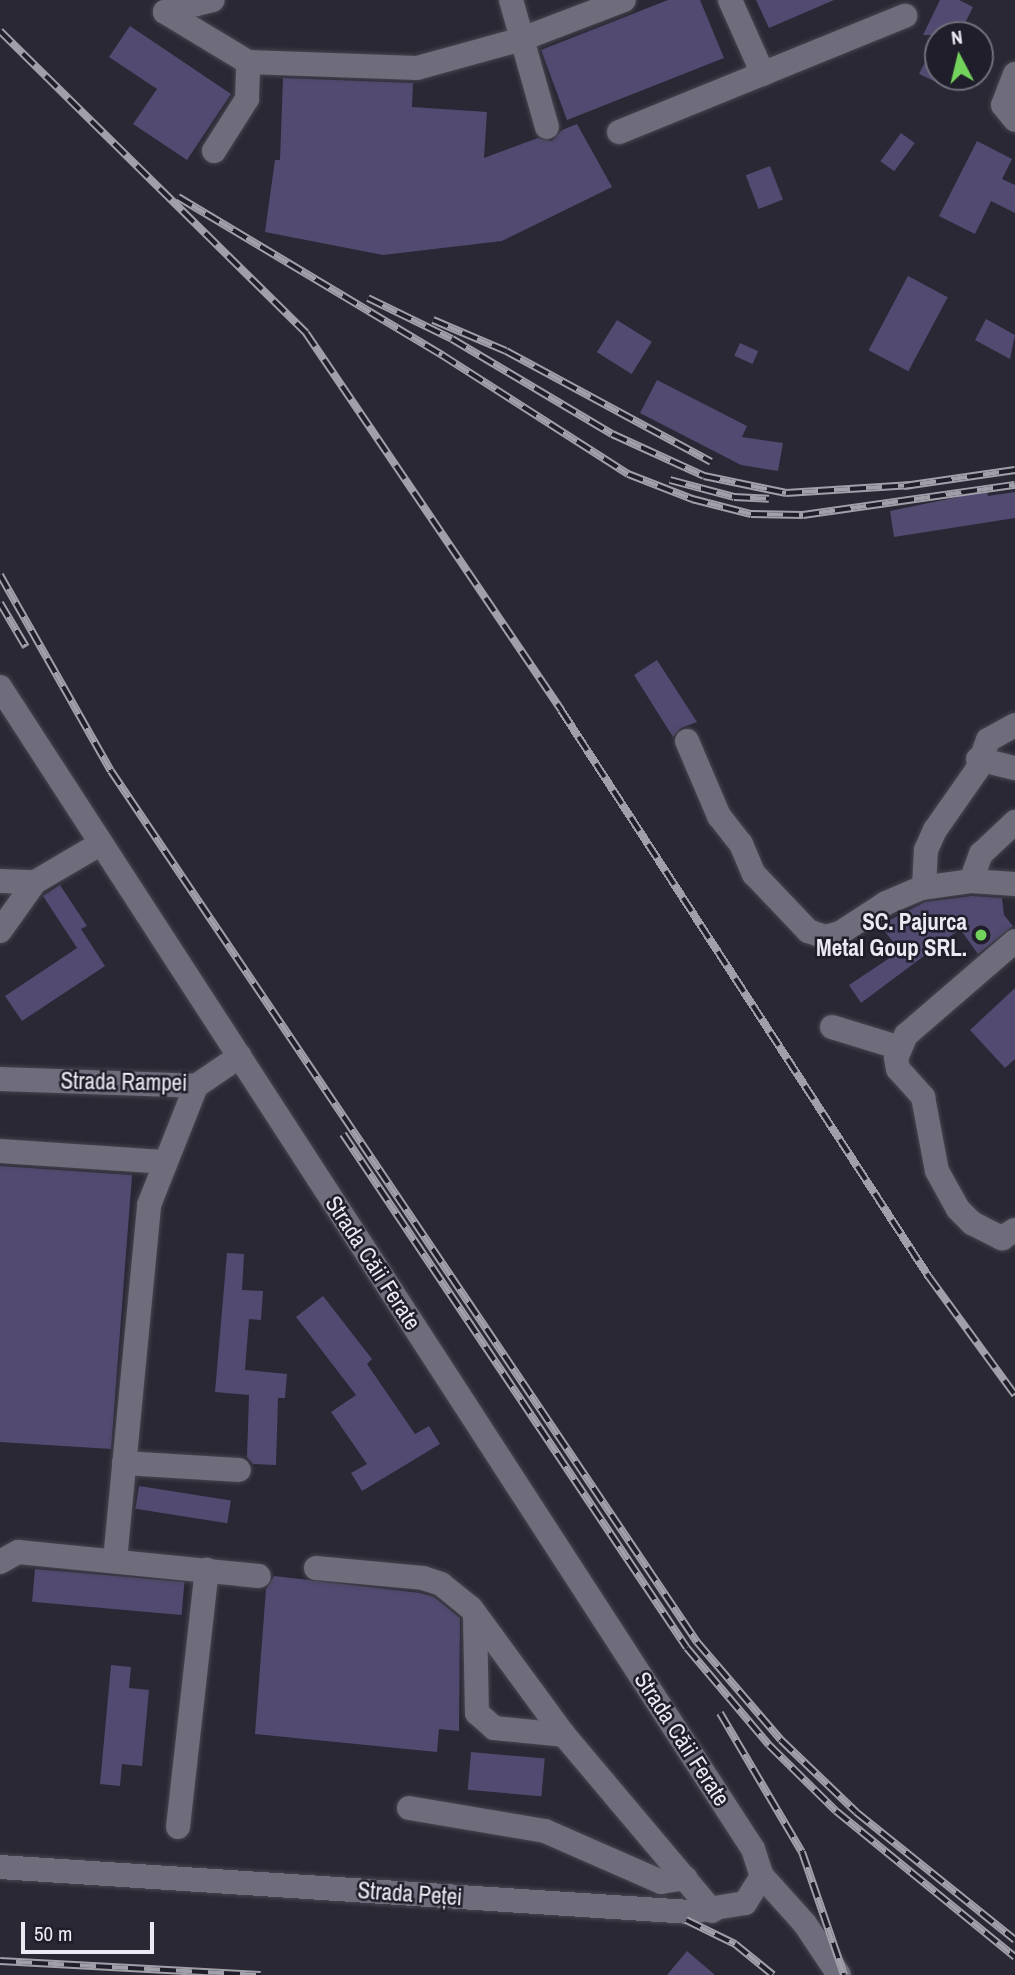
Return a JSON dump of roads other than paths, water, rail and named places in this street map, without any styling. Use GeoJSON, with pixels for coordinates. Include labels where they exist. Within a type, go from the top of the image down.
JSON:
{"type":"FeatureCollection","features":[{"type":"Feature","properties":{"kind":"street"},"geometry":{"type":"LineString","coordinates":[[213,0],[165,12],[248,62],[417,68],[522,39],[624,0]]}},
{"type":"Feature","properties":{"kind":"street"},"geometry":{"type":"LineString","coordinates":[[511,0],[547,127]]}},
{"type":"Feature","properties":{"kind":"street"},"geometry":{"type":"LineString","coordinates":[[730,0],[763,74]]}},
{"type":"Feature","properties":{"kind":"street"},"geometry":{"type":"LineString","coordinates":[[619,132],[905,16]]}},
{"type":"Feature","properties":{"kind":"street"},"geometry":{"type":"LineString","coordinates":[[214,151],[247,99],[248,62]]}},
{"type":"Feature","properties":{"kind":"street"},"geometry":{"type":"LineString","coordinates":[[1015,74],[1003,105],[1015,120]]}},
{"type":"Feature","properties":{"kind":"street","name":"Strada Căii Ferate"},"geometry":{"type":"LineString","coordinates":[[0,687],[747,1839],[762,1876]]}},
{"type":"Feature","properties":{"kind":"street"},"geometry":{"type":"LineString","coordinates":[[924,887],[926,850],[934,830],[977,770],[978,759],[988,740],[1015,725]]}},
{"type":"Feature","properties":{"kind":"street"},"geometry":{"type":"LineString","coordinates":[[687,741],[719,816],[741,844],[754,874],[808,931],[825,937],[840,933],[886,903],[924,887],[971,881],[1015,884]]}},
{"type":"Feature","properties":{"kind":"street"},"geometry":{"type":"LineString","coordinates":[[978,759],[1015,768]]}},
{"type":"Feature","properties":{"kind":"street"},"geometry":{"type":"LineString","coordinates":[[971,881],[981,854],[1015,822]]}},
{"type":"Feature","properties":{"kind":"street"},"geometry":{"type":"LineString","coordinates":[[0,931],[35,882],[100,844]]}},
{"type":"Feature","properties":{"kind":"street"},"geometry":{"type":"LineString","coordinates":[[0,881],[35,882]]}},
{"type":"Feature","properties":{"kind":"street"},"geometry":{"type":"LineString","coordinates":[[897,1047],[1015,942]]}},
{"type":"Feature","properties":{"kind":"street"},"geometry":{"type":"LineString","coordinates":[[832,1027],[897,1047]]}},
{"type":"Feature","properties":{"kind":"street"},"geometry":{"type":"LineString","coordinates":[[897,1047],[898,1069],[923,1097],[944,1188],[972,1223],[1002,1237],[1015,1230]]}},
{"type":"Feature","properties":{"kind":"street","name":"Strada Rampei"},"geometry":{"type":"LineString","coordinates":[[0,1079],[196,1086],[240,1056]]}},
{"type":"Feature","properties":{"kind":"street"},"geometry":{"type":"LineString","coordinates":[[115,1560],[149,1205],[196,1086]]}},
{"type":"Feature","properties":{"kind":"street"},"geometry":{"type":"LineString","coordinates":[[0,1151],[164,1162]]}},
{"type":"Feature","properties":{"kind":"street"},"geometry":{"type":"LineString","coordinates":[[124,1462],[239,1470]]}},
{"type":"Feature","properties":{"kind":"street"},"geometry":{"type":"LineString","coordinates":[[0,1562],[18,1552],[258,1576]]}},
{"type":"Feature","properties":{"kind":"street"},"geometry":{"type":"LineString","coordinates":[[316,1568],[423,1578],[452,1592],[471,1608],[475,1618],[477,1713],[494,1728],[564,1735]]}},
{"type":"Feature","properties":{"kind":"street"},"geometry":{"type":"LineString","coordinates":[[178,1827],[206,1570]]}},
{"type":"Feature","properties":{"kind":"street"},"geometry":{"type":"LineString","coordinates":[[475,1618],[491,1632],[564,1735],[712,1911]]}},
{"type":"Feature","properties":{"kind":"street"},"geometry":{"type":"LineString","coordinates":[[409,1808],[545,1831],[661,1882],[686,1878]]}},
{"type":"Feature","properties":{"kind":"street","name":"Strada Peței"},"geometry":{"type":"LineString","coordinates":[[0,1867],[712,1911],[745,1903],[762,1876]]}},
{"type":"Feature","properties":{"kind":"street"},"geometry":{"type":"LineString","coordinates":[[762,1876],[805,1924],[839,1975]]}},
{"type":"Feature","properties":{"kind":"railway"},"geometry":{"type":"LineString","coordinates":[[0,31],[306,333],[561,710],[929,1277],[1015,1395]]}},
{"type":"Feature","properties":{"kind":"railway"},"geometry":{"type":"LineString","coordinates":[[178,197],[442,355],[628,474],[692,499],[751,514],[803,515],[1015,485]]}},
{"type":"Feature","properties":{"kind":"railway"},"geometry":{"type":"LineString","coordinates":[[368,298],[452,339],[612,434],[704,476],[786,493],[912,485]]}},
{"type":"Feature","properties":{"kind":"railway"},"geometry":{"type":"LineString","coordinates":[[433,320],[506,351],[711,462]]}},
{"type":"Feature","properties":{"kind":"railway"},"geometry":{"type":"LineString","coordinates":[[904,486],[1015,470]]}},
{"type":"Feature","properties":{"kind":"railway"},"geometry":{"type":"LineString","coordinates":[[670,480],[734,497],[769,499]]}},
{"type":"Feature","properties":{"kind":"railway"},"geometry":{"type":"LineString","coordinates":[[0,575],[111,771],[697,1642],[781,1740],[856,1812],[1015,1940]]}},
{"type":"Feature","properties":{"kind":"railway"},"geometry":{"type":"LineString","coordinates":[[0,603],[26,647]]}},
{"type":"Feature","properties":{"kind":"railway"},"geometry":{"type":"LineString","coordinates":[[343,1134],[687,1648],[769,1745],[836,1811],[1015,1957]]}},
{"type":"Feature","properties":{"kind":"railway"},"geometry":{"type":"LineString","coordinates":[[720,1713],[802,1852],[844,1975]]}},
{"type":"Feature","properties":{"kind":"railway"},"geometry":{"type":"LineString","coordinates":[[686,1920],[735,1944],[773,1975]]}},
{"type":"Feature","properties":{"kind":"railway"},"geometry":{"type":"LineString","coordinates":[[0,1961],[261,1975]]}},
{"type":"Feature","properties":{"kind":"place","name":"SC. Pajurca Metal Goup SRL."},"geometry":{"type":"Point","coordinates":[981,935]}}]}
